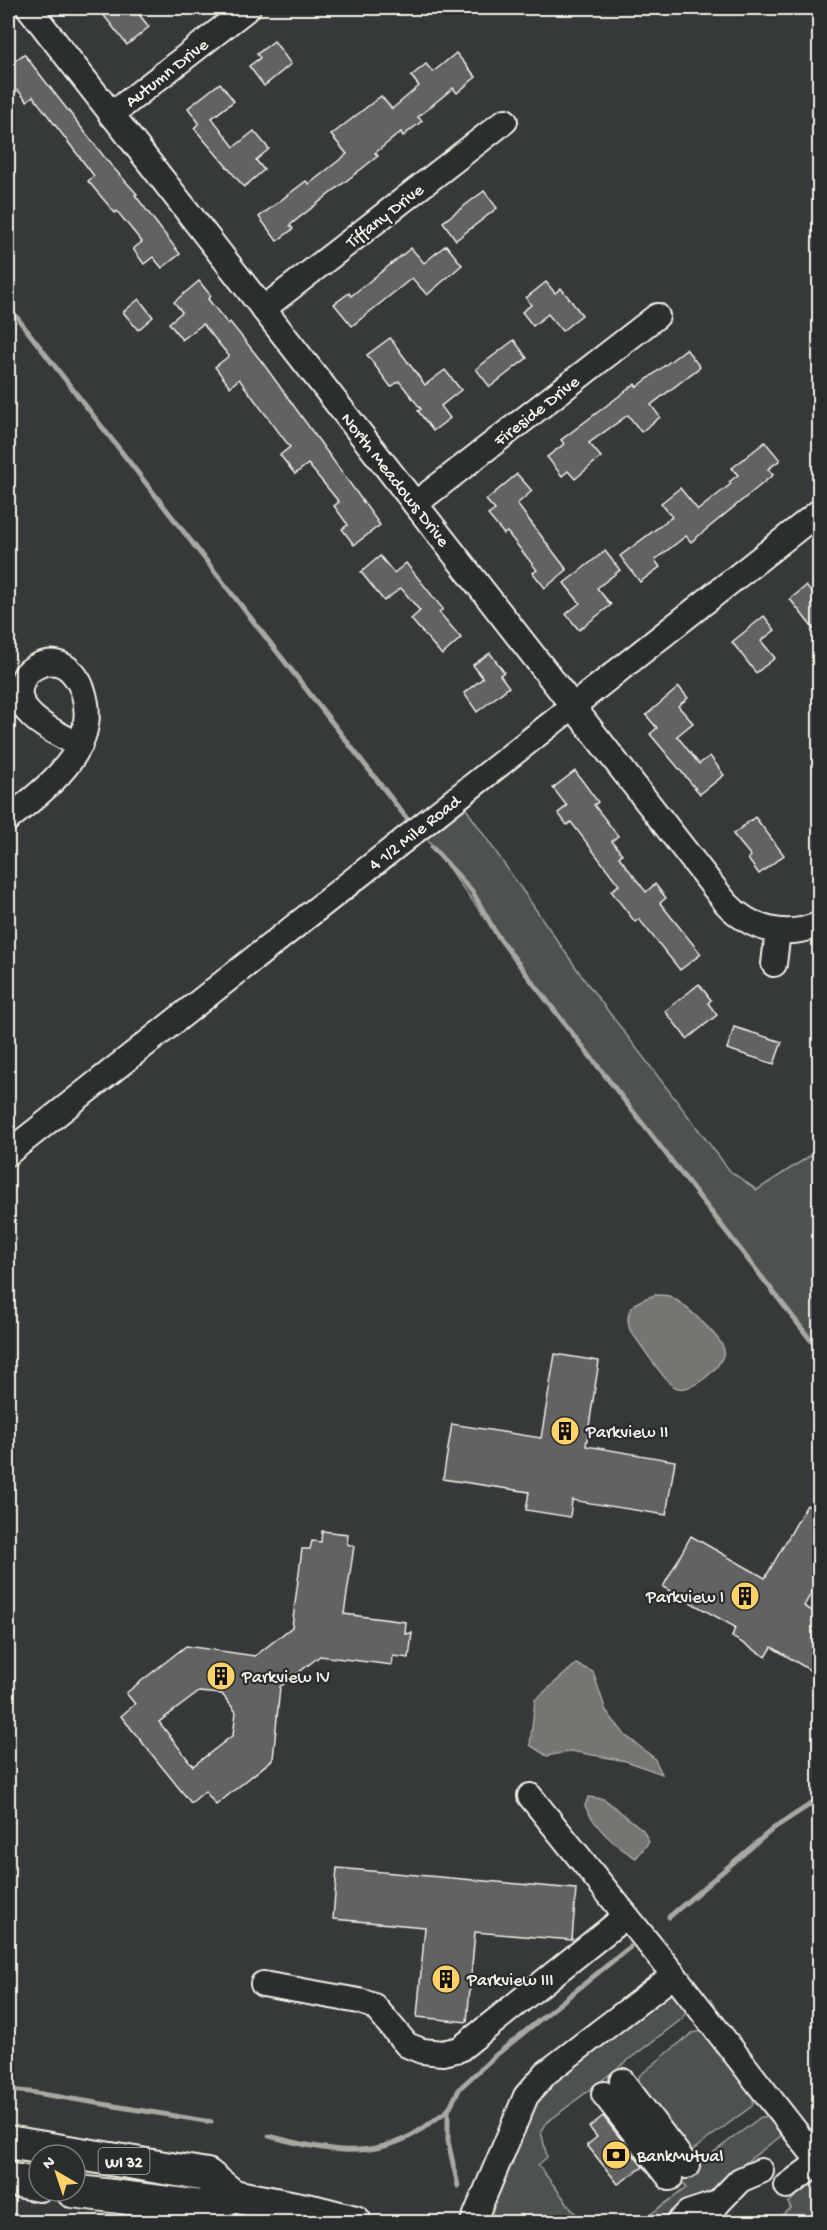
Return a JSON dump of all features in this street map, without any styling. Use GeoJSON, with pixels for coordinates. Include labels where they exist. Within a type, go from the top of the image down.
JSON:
{"type":"FeatureCollection","features":[{"type":"Feature","properties":{"kind":"main road","name":"WI 32"},"geometry":{"type":"LineString","coordinates":[[8,2142],[207,2175],[233,2196],[303,2216],[355,2223]]}},
{"type":"Feature","properties":{"kind":"main road"},"geometry":{"type":"LineString","coordinates":[[8,2179],[27,2183]]}},
{"type":"Feature","properties":{"kind":"main road","name":"WI 32"},"geometry":{"type":"LineString","coordinates":[[87,2193],[201,2207],[233,2196]]}},
{"type":"Feature","properties":{"kind":"street","name":"North Meadows Drive"},"geometry":{"type":"LineString","coordinates":[[29,8],[735,913],[752,924],[778,931]]}},
{"type":"Feature","properties":{"kind":"street","name":"Autumn Drive"},"geometry":{"type":"LineString","coordinates":[[111,115],[248,8]]}},
{"type":"Feature","properties":{"kind":"street","name":"Tiffany Drive"},"geometry":{"type":"LineString","coordinates":[[263,309],[505,121]]}},
{"type":"Feature","properties":{"kind":"street","name":"Fireside Drive"},"geometry":{"type":"LineString","coordinates":[[415,504],[657,315]]}},
{"type":"Feature","properties":{"kind":"street","name":"4 1/2 Mile Road"},"geometry":{"type":"LineString","coordinates":[[8,1153],[819,511]]}},
{"type":"Feature","properties":{"kind":"street"},"geometry":{"type":"LineString","coordinates":[[8,819],[65,771],[80,745]]}},
{"type":"Feature","properties":{"kind":"street"},"geometry":{"type":"LineString","coordinates":[[774,964],[778,931],[798,931],[819,924]]}},
{"type":"Feature","properties":{"kind":"street"},"geometry":{"type":"LineString","coordinates":[[530,1796],[674,1975],[819,2163],[787,2186]]}},
{"type":"Feature","properties":{"kind":"street"},"geometry":{"type":"LineString","coordinates":[[263,1984],[359,2001],[374,2007],[407,2045],[422,2051],[443,2053],[460,2049],[626,1916]]}},
{"type":"Feature","properties":{"kind":"street"},"geometry":{"type":"LineString","coordinates":[[473,2223],[526,2096],[546,2073],[674,1975]]}},
{"type":"Feature","properties":{"kind":"street"},"geometry":{"type":"LineString","coordinates":[[613,2088],[678,2172]]}},
{"type":"Feature","properties":{"kind":"street"},"geometry":{"type":"LineString","coordinates":[[704,2223],[718,2203],[740,2180],[761,2171]]}},
{"type":"Feature","properties":{"kind":"street"},"geometry":{"type":"LineString","coordinates":[[679,2223],[688,2213],[718,2203]]}},
{"type":"Feature","properties":{"kind":"shaded area"},"geometry":{"type":"Polygon","coordinates":[[[464,806],[586,982],[730,1171],[757,1190],[819,1150],[819,1352],[527,975],[424,835],[464,806]]]}},
{"type":"Feature","properties":{"kind":"shaded area"},"geometry":{"type":"Polygon","coordinates":[[[655,1295],[669,1296],[683,1305],[710,1330],[722,1345],[724,1351],[718,1365],[704,1379],[687,1388],[679,1388],[668,1382],[630,1330],[628,1316],[630,1310],[642,1300],[655,1295]]]}},
{"type":"Feature","properties":{"kind":"shaded area"},"geometry":{"type":"Polygon","coordinates":[[[576,1664],[593,1672],[606,1711],[625,1735],[654,1758],[662,1774],[626,1761],[571,1751],[547,1756],[530,1745],[535,1700],[576,1664]]]}},
{"type":"Feature","properties":{"kind":"shaded area"},"geometry":{"type":"Polygon","coordinates":[[[588,1797],[604,1799],[643,1830],[649,1842],[636,1858],[600,1829],[585,1806],[588,1797]]]}},
{"type":"Feature","properties":{"kind":"shaded area"},"geometry":{"type":"Polygon","coordinates":[[[675,1989],[687,2003],[683,2018],[545,2124],[541,2131],[547,2157],[538,2165],[582,2222],[487,2222],[491,2197],[540,2090],[675,1989]]]}},
{"type":"Feature","properties":{"kind":"shaded area"},"geometry":{"type":"Polygon","coordinates":[[[703,2031],[711,2035],[755,2093],[752,2106],[693,2150],[686,2147],[639,2085],[639,2076],[692,2033],[703,2031]]]}},
{"type":"Feature","properties":{"kind":"shaded area"},"geometry":{"type":"Polygon","coordinates":[[[761,2117],[773,2117],[783,2128],[781,2136],[718,2183],[713,2192],[672,2222],[640,2222],[686,2188],[679,2178],[761,2117]]]}},
{"type":"Feature","properties":{"kind":"shaded area"},"geometry":{"type":"Polygon","coordinates":[[[816,2179],[819,2181],[819,2222],[788,2222],[782,2215],[791,2208],[788,2203],[792,2200],[790,2196],[816,2179]]]}},
{"type":"Feature","properties":{"kind":"building"},"geometry":{"type":"Polygon","coordinates":[[[98,8],[134,8],[149,27],[127,45],[98,8]]]}},
{"type":"Feature","properties":{"kind":"building"},"geometry":{"type":"Polygon","coordinates":[[[274,41],[291,64],[264,86],[249,66],[260,58],[257,54],[274,41]]]}},
{"type":"Feature","properties":{"kind":"building"},"geometry":{"type":"Polygon","coordinates":[[[456,53],[476,77],[457,93],[453,88],[418,117],[422,121],[403,136],[401,132],[375,153],[378,156],[290,225],[293,229],[277,241],[259,217],[306,181],[309,184],[347,154],[331,135],[381,96],[392,109],[419,86],[411,76],[426,64],[433,72],[456,53]]]}},
{"type":"Feature","properties":{"kind":"building"},"geometry":{"type":"Polygon","coordinates":[[[24,54],[109,163],[137,194],[135,195],[180,254],[162,268],[153,257],[144,264],[133,249],[142,242],[117,211],[115,213],[88,181],[94,176],[33,96],[27,101],[18,90],[8,98],[8,66],[24,54]]]}},
{"type":"Feature","properties":{"kind":"building"},"geometry":{"type":"Polygon","coordinates":[[[220,83],[234,101],[212,118],[234,147],[254,131],[269,149],[256,160],[264,170],[244,187],[194,128],[199,123],[188,108],[220,83]]]}},
{"type":"Feature","properties":{"kind":"building"},"geometry":{"type":"Polygon","coordinates":[[[484,191],[497,208],[456,240],[443,222],[484,191]]]}},
{"type":"Feature","properties":{"kind":"building"},"geometry":{"type":"Polygon","coordinates":[[[446,245],[462,265],[427,295],[412,278],[352,326],[334,304],[349,293],[351,296],[411,248],[424,263],[446,245]]]}},
{"type":"Feature","properties":{"kind":"building"},"geometry":{"type":"Polygon","coordinates":[[[199,281],[211,296],[208,299],[262,362],[380,525],[354,545],[342,529],[348,525],[334,506],[339,502],[308,464],[295,474],[280,455],[290,447],[239,379],[230,387],[215,367],[229,356],[203,324],[182,340],[169,323],[182,312],[174,302],[199,281]]]}},
{"type":"Feature","properties":{"kind":"building"},"geometry":{"type":"Polygon","coordinates":[[[546,282],[555,293],[561,288],[582,315],[562,331],[548,314],[533,326],[522,312],[531,305],[526,298],[546,282]]]}},
{"type":"Feature","properties":{"kind":"building"},"geometry":{"type":"Polygon","coordinates":[[[139,299],[153,317],[138,330],[123,312],[139,299]]]}},
{"type":"Feature","properties":{"kind":"building"},"geometry":{"type":"Polygon","coordinates":[[[390,338],[425,385],[445,370],[461,390],[441,406],[450,418],[433,431],[418,411],[421,409],[399,381],[391,387],[367,355],[390,338]]]}},
{"type":"Feature","properties":{"kind":"building"},"geometry":{"type":"Polygon","coordinates":[[[514,340],[527,358],[490,387],[476,369],[514,340]]]}},
{"type":"Feature","properties":{"kind":"building"},"geometry":{"type":"Polygon","coordinates":[[[686,349],[700,367],[651,405],[660,417],[641,432],[628,415],[589,443],[601,457],[575,479],[568,471],[562,476],[547,457],[564,444],[561,440],[635,384],[637,387],[686,349]]]}},
{"type":"Feature","properties":{"kind":"building"},"geometry":{"type":"Polygon","coordinates":[[[765,442],[780,460],[768,469],[773,475],[691,542],[686,536],[655,560],[660,567],[640,582],[620,556],[672,517],[661,503],[680,488],[698,510],[731,484],[729,482],[738,475],[732,468],[765,442]]]}},
{"type":"Feature","properties":{"kind":"building"},"geometry":{"type":"Polygon","coordinates":[[[517,474],[532,491],[517,504],[567,570],[545,588],[533,573],[537,570],[507,532],[504,534],[488,515],[495,510],[486,500],[517,474]]]}},
{"type":"Feature","properties":{"kind":"building"},"geometry":{"type":"Polygon","coordinates":[[[605,551],[620,570],[597,588],[611,605],[579,630],[566,614],[580,603],[564,583],[605,551]]]}},
{"type":"Feature","properties":{"kind":"building"},"geometry":{"type":"Polygon","coordinates":[[[380,556],[394,573],[406,563],[443,609],[439,612],[461,638],[442,655],[411,619],[420,611],[401,588],[384,601],[361,572],[380,556]]]}},
{"type":"Feature","properties":{"kind":"building"},"geometry":{"type":"Polygon","coordinates":[[[819,585],[819,636],[790,599],[806,586],[811,592],[819,585]]]}},
{"type":"Feature","properties":{"kind":"building"},"geometry":{"type":"Polygon","coordinates":[[[764,616],[775,630],[761,641],[775,658],[756,673],[732,642],[764,616]]]}},
{"type":"Feature","properties":{"kind":"building"},"geometry":{"type":"Polygon","coordinates":[[[490,653],[504,672],[500,675],[509,687],[477,712],[464,693],[483,678],[473,665],[490,653]]]}},
{"type":"Feature","properties":{"kind":"building"},"geometry":{"type":"Polygon","coordinates":[[[679,687],[688,698],[678,706],[693,723],[677,736],[699,764],[710,756],[724,775],[700,794],[650,734],[657,728],[646,715],[679,687]]]}},
{"type":"Feature","properties":{"kind":"building"},"geometry":{"type":"Polygon","coordinates":[[[575,771],[598,802],[594,805],[618,836],[612,841],[622,854],[619,857],[646,892],[655,884],[666,898],[660,903],[701,954],[680,970],[639,919],[635,922],[611,891],[619,885],[571,822],[567,825],[558,813],[567,806],[553,788],[575,771]]]}},
{"type":"Feature","properties":{"kind":"building"},"geometry":{"type":"Polygon","coordinates":[[[755,817],[784,855],[759,874],[748,859],[751,856],[733,834],[755,817]]]}},
{"type":"Feature","properties":{"kind":"building"},"geometry":{"type":"Polygon","coordinates":[[[699,984],[711,1000],[708,1003],[717,1015],[687,1039],[665,1011],[699,984]]]}},
{"type":"Feature","properties":{"kind":"building"},"geometry":{"type":"Polygon","coordinates":[[[734,1027],[782,1042],[774,1064],[727,1049],[734,1027]]]}},
{"type":"Feature","properties":{"kind":"building","name":"Parkview II"},"geometry":{"type":"Polygon","coordinates":[[[555,1354],[599,1361],[586,1446],[675,1461],[666,1515],[572,1500],[570,1517],[526,1510],[529,1492],[443,1479],[452,1424],[541,1438],[555,1354]]]}},
{"type":"Feature","properties":{"kind":"building","name":"Parkview I"},"geometry":{"type":"Polygon","coordinates":[[[807,1505],[819,1513],[819,1579],[804,1606],[819,1615],[819,1676],[772,1647],[766,1657],[732,1637],[735,1627],[663,1587],[691,1536],[765,1578],[807,1505]]]}},
{"type":"Feature","properties":{"kind":"building","name":"Parkview IV"},"geometry":{"type":"Polygon","coordinates":[[[322,1531],[348,1534],[347,1544],[354,1546],[344,1614],[406,1622],[405,1634],[412,1633],[409,1658],[393,1656],[392,1665],[320,1656],[280,1687],[273,1759],[216,1805],[205,1791],[191,1803],[121,1716],[135,1704],[126,1693],[186,1646],[255,1656],[292,1627],[302,1549],[310,1549],[312,1541],[321,1542],[322,1531]],[[199,1692],[159,1722],[193,1766],[233,1735],[236,1712],[222,1694],[199,1692]]]}},
{"type":"Feature","properties":{"kind":"building","name":"Parkview III"},"geometry":{"type":"Polygon","coordinates":[[[337,1868],[576,1889],[572,1940],[475,1932],[467,2022],[417,2017],[425,1927],[333,1919],[337,1868]]]}},
{"type":"Feature","properties":{"kind":"building","name":"BankMutual"},"geometry":{"type":"Polygon","coordinates":[[[603,2116],[643,2167],[618,2184],[587,2145],[597,2137],[589,2127],[603,2116]]]}},
{"type":"Feature","properties":{"kind":"waterway"},"geometry":{"type":"LineString","coordinates":[[8,306],[408,820]]}},
{"type":"Feature","properties":{"kind":"waterway"},"geometry":{"type":"LineString","coordinates":[[432,847],[472,891],[497,935],[527,975],[820,1352]]}},
{"type":"Feature","properties":{"kind":"waterway"},"geometry":{"type":"LineString","coordinates":[[669,1917],[774,1828],[820,1798]]}},
{"type":"Feature","properties":{"kind":"waterway"},"geometry":{"type":"LineString","coordinates":[[458,2186],[448,2141],[448,2110],[460,2088],[496,2055],[630,1947]]}},
{"type":"Feature","properties":{"kind":"waterway"},"geometry":{"type":"LineString","coordinates":[[8,2090],[211,2122]]}},
{"type":"Feature","properties":{"kind":"waterway"},"geometry":{"type":"LineString","coordinates":[[269,2136],[306,2145],[342,2150],[378,2148],[414,2134],[448,2110]]}},
{"type":"Feature","properties":{"kind":"place","name":"Parkview II"},"geometry":{"type":"Point","coordinates":[565,1431]}},
{"type":"Feature","properties":{"kind":"place","name":"Parkview I"},"geometry":{"type":"Point","coordinates":[745,1596]}},
{"type":"Feature","properties":{"kind":"place","name":"Parkview IV"},"geometry":{"type":"Point","coordinates":[221,1676]}},
{"type":"Feature","properties":{"kind":"place","name":"Parkview III"},"geometry":{"type":"Point","coordinates":[446,1979]}},
{"type":"Feature","properties":{"kind":"place","name":"BankMutual"},"geometry":{"type":"Point","coordinates":[616,2155]}}]}
